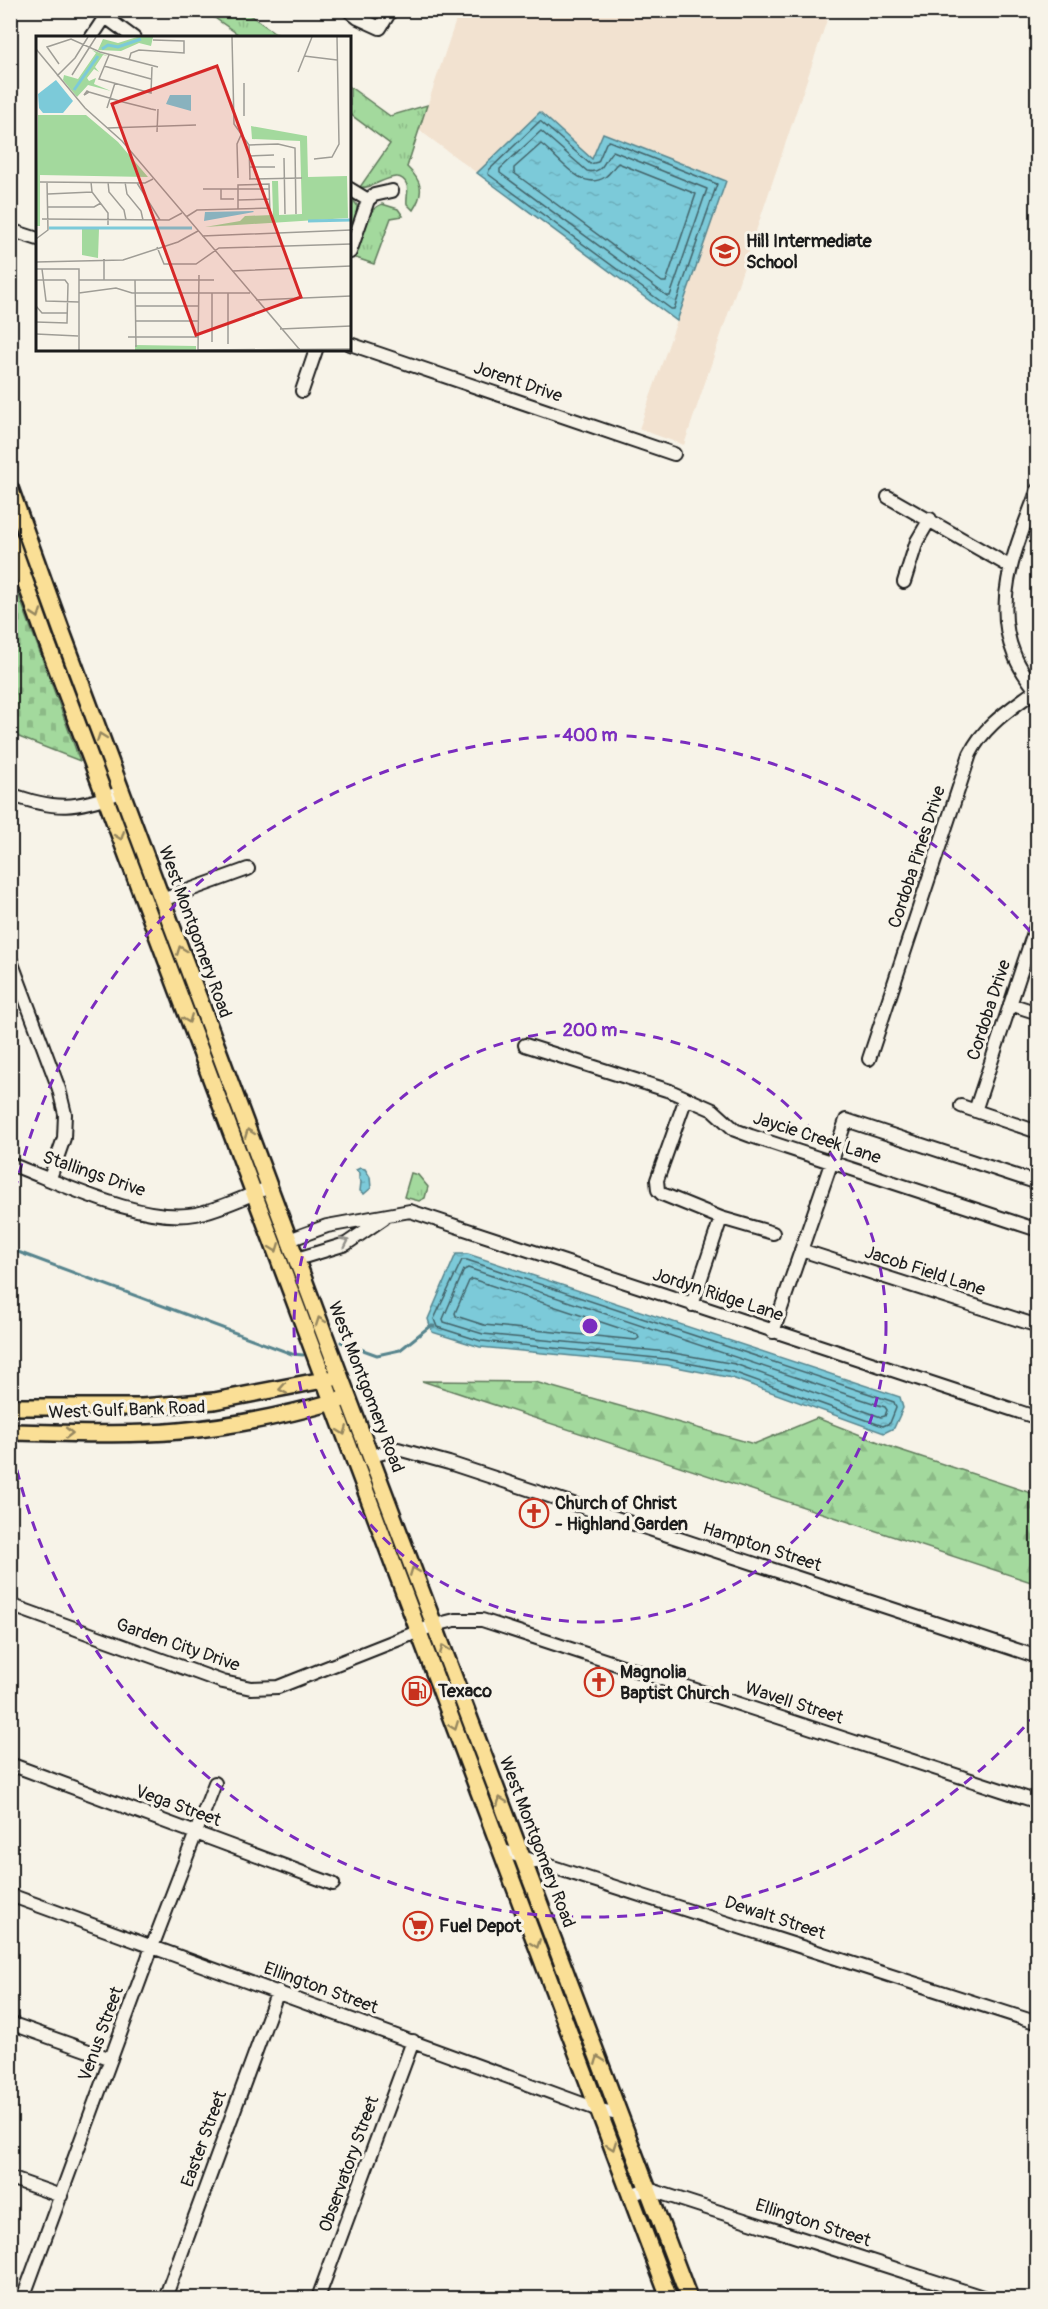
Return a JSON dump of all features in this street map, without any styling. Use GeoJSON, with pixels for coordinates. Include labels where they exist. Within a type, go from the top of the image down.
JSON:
{"type":"FeatureCollection","features":[{"type":"Feature","properties":{"kind":"main road","name":"West Montgomery Road"},"geometry":{"type":"LineString","coordinates":[[10,488],[121,792],[340,1376],[689,2298]]}},
{"type":"Feature","properties":{"kind":"main road","name":"West Montgomery Road"},"geometry":{"type":"LineString","coordinates":[[10,539],[105,798],[669,2298]]}},
{"type":"Feature","properties":{"kind":"main road","name":"West Gulf Bank Road"},"geometry":{"type":"LineString","coordinates":[[10,1407],[142,1407],[214,1401],[340,1376]]}},
{"type":"Feature","properties":{"kind":"main road","name":"West Gulf Bank Road"},"geometry":{"type":"LineString","coordinates":[[10,1432],[142,1432],[211,1427],[273,1417],[349,1398]]}},
{"type":"Feature","properties":{"kind":"main road"},"geometry":{"type":"LineString","coordinates":[[142,1407],[142,1432]]}},
{"type":"Feature","properties":{"kind":"street"},"geometry":{"type":"LineString","coordinates":[[348,10],[358,18],[380,28],[391,10]]}},
{"type":"Feature","properties":{"kind":"street"},"geometry":{"type":"LineString","coordinates":[[92,36],[101,14],[131,36]]}},
{"type":"Feature","properties":{"kind":"street"},"geometry":{"type":"LineString","coordinates":[[351,190],[368,200]]}},
{"type":"Feature","properties":{"kind":"street"},"geometry":{"type":"LineString","coordinates":[[351,249],[368,200],[374,195],[392,191]]}},
{"type":"Feature","properties":{"kind":"street"},"geometry":{"type":"LineString","coordinates":[[10,230],[36,238]]}},
{"type":"Feature","properties":{"kind":"street","name":"Jorent Drive"},"geometry":{"type":"LineString","coordinates":[[351,344],[674,454]]}},
{"type":"Feature","properties":{"kind":"street"},"geometry":{"type":"LineString","coordinates":[[302,391],[316,351]]}},
{"type":"Feature","properties":{"kind":"street"},"geometry":{"type":"LineString","coordinates":[[1037,692],[1014,653],[1005,610],[1011,567],[1038,489]]}},
{"type":"Feature","properties":{"kind":"street"},"geometry":{"type":"LineString","coordinates":[[888,497],[1011,567]]}},
{"type":"Feature","properties":{"kind":"street"},"geometry":{"type":"LineString","coordinates":[[904,582],[918,541],[930,519]]}},
{"type":"Feature","properties":{"kind":"street","name":"Cordoba Pines Drive"},"geometry":{"type":"LineString","coordinates":[[869,1059],[970,754],[977,739],[987,728],[1037,692]]}},
{"type":"Feature","properties":{"kind":"street"},"geometry":{"type":"LineString","coordinates":[[10,794],[38,804],[65,807],[93,803],[121,792]]}},
{"type":"Feature","properties":{"kind":"street"},"geometry":{"type":"LineString","coordinates":[[162,900],[248,869]]}},
{"type":"Feature","properties":{"kind":"street","name":"Cordoba Drive"},"geometry":{"type":"LineString","coordinates":[[975,1111],[1038,920]]}},
{"type":"Feature","properties":{"kind":"street"},"geometry":{"type":"LineString","coordinates":[[10,958],[59,1089],[65,1114],[64,1138],[50,1178]]}},
{"type":"Feature","properties":{"kind":"street"},"geometry":{"type":"LineString","coordinates":[[1010,1004],[1038,1013]]}},
{"type":"Feature","properties":{"kind":"street","name":"Jaycie Creek Lane"},"geometry":{"type":"LineString","coordinates":[[525,1045],[686,1098],[713,1110],[735,1130],[1038,1230]]}},
{"type":"Feature","properties":{"kind":"street"},"geometry":{"type":"LineString","coordinates":[[686,1098],[657,1180],[658,1190],[662,1194],[721,1218],[773,1233]]}},
{"type":"Feature","properties":{"kind":"street"},"geometry":{"type":"LineString","coordinates":[[961,1106],[1038,1132]]}},
{"type":"Feature","properties":{"kind":"street"},"geometry":{"type":"LineString","coordinates":[[773,1332],[846,1120],[1038,1183]]}},
{"type":"Feature","properties":{"kind":"street","name":"Stallings Drive"},"geometry":{"type":"LineString","coordinates":[[10,1164],[127,1208],[169,1215],[196,1214],[270,1187]]}},
{"type":"Feature","properties":{"kind":"street","name":"Jordyn Ridge Lane"},"geometry":{"type":"LineString","coordinates":[[289,1240],[327,1226],[410,1211],[1038,1418]]}},
{"type":"Feature","properties":{"kind":"street"},"geometry":{"type":"LineString","coordinates":[[297,1259],[346,1244],[388,1215]]}},
{"type":"Feature","properties":{"kind":"street"},"geometry":{"type":"LineString","coordinates":[[692,1305],[721,1218]]}},
{"type":"Feature","properties":{"kind":"street","name":"Jacob Field Lane"},"geometry":{"type":"LineString","coordinates":[[801,1250],[1038,1326]]}},
{"type":"Feature","properties":{"kind":"street","name":"Hampton Street"},"geometry":{"type":"LineString","coordinates":[[371,1456],[398,1449],[449,1462],[1038,1657]]}},
{"type":"Feature","properties":{"kind":"street","name":"Garden City Drive"},"geometry":{"type":"LineString","coordinates":[[10,1605],[223,1682],[251,1688],[278,1687],[435,1625]]}},
{"type":"Feature","properties":{"kind":"street","name":"Wavell Street"},"geometry":{"type":"LineString","coordinates":[[435,1625],[455,1620],[482,1620],[1038,1802]]}},
{"type":"Feature","properties":{"kind":"street","name":"Vega Street"},"geometry":{"type":"LineString","coordinates":[[10,1764],[333,1884]]}},
{"type":"Feature","properties":{"kind":"street","name":"Venus Street"},"geometry":{"type":"LineString","coordinates":[[23,2298],[152,1947],[215,1784]]}},
{"type":"Feature","properties":{"kind":"street","name":"Dewalt Street"},"geometry":{"type":"LineString","coordinates":[[500,1850],[1038,2023]]}},
{"type":"Feature","properties":{"kind":"street","name":"Ellington Street"},"geometry":{"type":"LineString","coordinates":[[10,1894],[599,2110],[619,2114]]}},
{"type":"Feature","properties":{"kind":"street","name":"Easter Street"},"geometry":{"type":"LineString","coordinates":[[165,2298],[278,1991]]}},
{"type":"Feature","properties":{"kind":"street"},"geometry":{"type":"LineString","coordinates":[[10,2023],[111,2059]]}},
{"type":"Feature","properties":{"kind":"street","name":"Observatory Street"},"geometry":{"type":"LineString","coordinates":[[318,2298],[413,2041]]}},
{"type":"Feature","properties":{"kind":"street"},"geometry":{"type":"LineString","coordinates":[[10,2178],[61,2196]]}},
{"type":"Feature","properties":{"kind":"street"},"geometry":{"type":"LineString","coordinates":[[629,2195],[648,2189]]}},
{"type":"Feature","properties":{"kind":"street","name":"Ellington Street"},"geometry":{"type":"LineString","coordinates":[[648,2189],[986,2298]]}},
{"type":"Feature","properties":{"kind":"shaded area","name":"Hill Intermediate School"},"geometry":{"type":"Polygon","coordinates":[[[459,11],[830,11],[684,445],[639,429],[726,181],[604,133],[593,160],[540,112],[477,173],[419,130],[459,11]]]}},
{"type":"Feature","properties":{"kind":"green space"},"geometry":{"type":"Polygon","coordinates":[[[205,11],[244,11],[280,36],[241,36],[205,11]]]}},
{"type":"Feature","properties":{"kind":"green space"},"geometry":{"type":"Polygon","coordinates":[[[351,88],[390,116],[427,105],[407,167],[416,177],[420,187],[419,198],[413,210],[407,204],[408,187],[403,179],[392,177],[360,187],[390,144],[351,115],[351,88]]]}},
{"type":"Feature","properties":{"kind":"green space"},"geometry":{"type":"Polygon","coordinates":[[[351,198],[357,205],[351,231],[351,198]]]}},
{"type":"Feature","properties":{"kind":"green space"},"geometry":{"type":"Polygon","coordinates":[[[382,204],[398,209],[403,216],[391,218],[374,264],[353,257],[366,219],[375,208],[382,204]]]}},
{"type":"Feature","properties":{"kind":"green space"},"geometry":{"type":"Polygon","coordinates":[[[11,574],[80,761],[11,734],[11,574]]]}},
{"type":"Feature","properties":{"kind":"green space"},"geometry":{"type":"Polygon","coordinates":[[[411,1173],[418,1175],[428,1187],[425,1198],[419,1201],[404,1197],[411,1173]]]}},
{"type":"Feature","properties":{"kind":"green space"},"geometry":{"type":"Polygon","coordinates":[[[422,1381],[535,1382],[754,1444],[817,1418],[894,1448],[1037,1495],[1037,1584],[422,1381]]]}},
{"type":"Feature","properties":{"kind":"water"},"geometry":{"type":"Polygon","coordinates":[[[540,112],[592,159],[603,133],[726,181],[677,321],[477,173],[540,112]]]}},
{"type":"Feature","properties":{"kind":"water"},"geometry":{"type":"Polygon","coordinates":[[[365,1169],[370,1177],[371,1188],[364,1194],[360,1191],[361,1182],[356,1170],[365,1169]]]}},
{"type":"Feature","properties":{"kind":"water"},"geometry":{"type":"Polygon","coordinates":[[[456,1254],[468,1254],[900,1397],[903,1408],[894,1428],[884,1433],[732,1378],[666,1365],[480,1347],[432,1332],[428,1319],[456,1254]]]}},
{"type":"Feature","properties":{"kind":"waterway"},"geometry":{"type":"LineString","coordinates":[[10,1249],[292,1354],[303,1355]]}},
{"type":"Feature","properties":{"kind":"waterway"},"geometry":{"type":"LineString","coordinates":[[341,1342],[377,1355],[400,1350],[430,1326],[434,1326]]}},
{"type":"Feature","properties":{"kind":"place","name":"Hill Intermediate School"},"geometry":{"type":"Point","coordinates":[725,251]}},
{"type":"Feature","properties":{"kind":"place","name":"Church of Christ - Highland Garden"},"geometry":{"type":"Point","coordinates":[534,1513]}},
{"type":"Feature","properties":{"kind":"place","name":"Magnolia Baptist Church"},"geometry":{"type":"Point","coordinates":[599,1682]}},
{"type":"Feature","properties":{"kind":"place","name":"Texaco"},"geometry":{"type":"Point","coordinates":[417,1691]}},
{"type":"Feature","properties":{"kind":"place","name":"Fuel Depot"},"geometry":{"type":"Point","coordinates":[418,1926]}}]}
